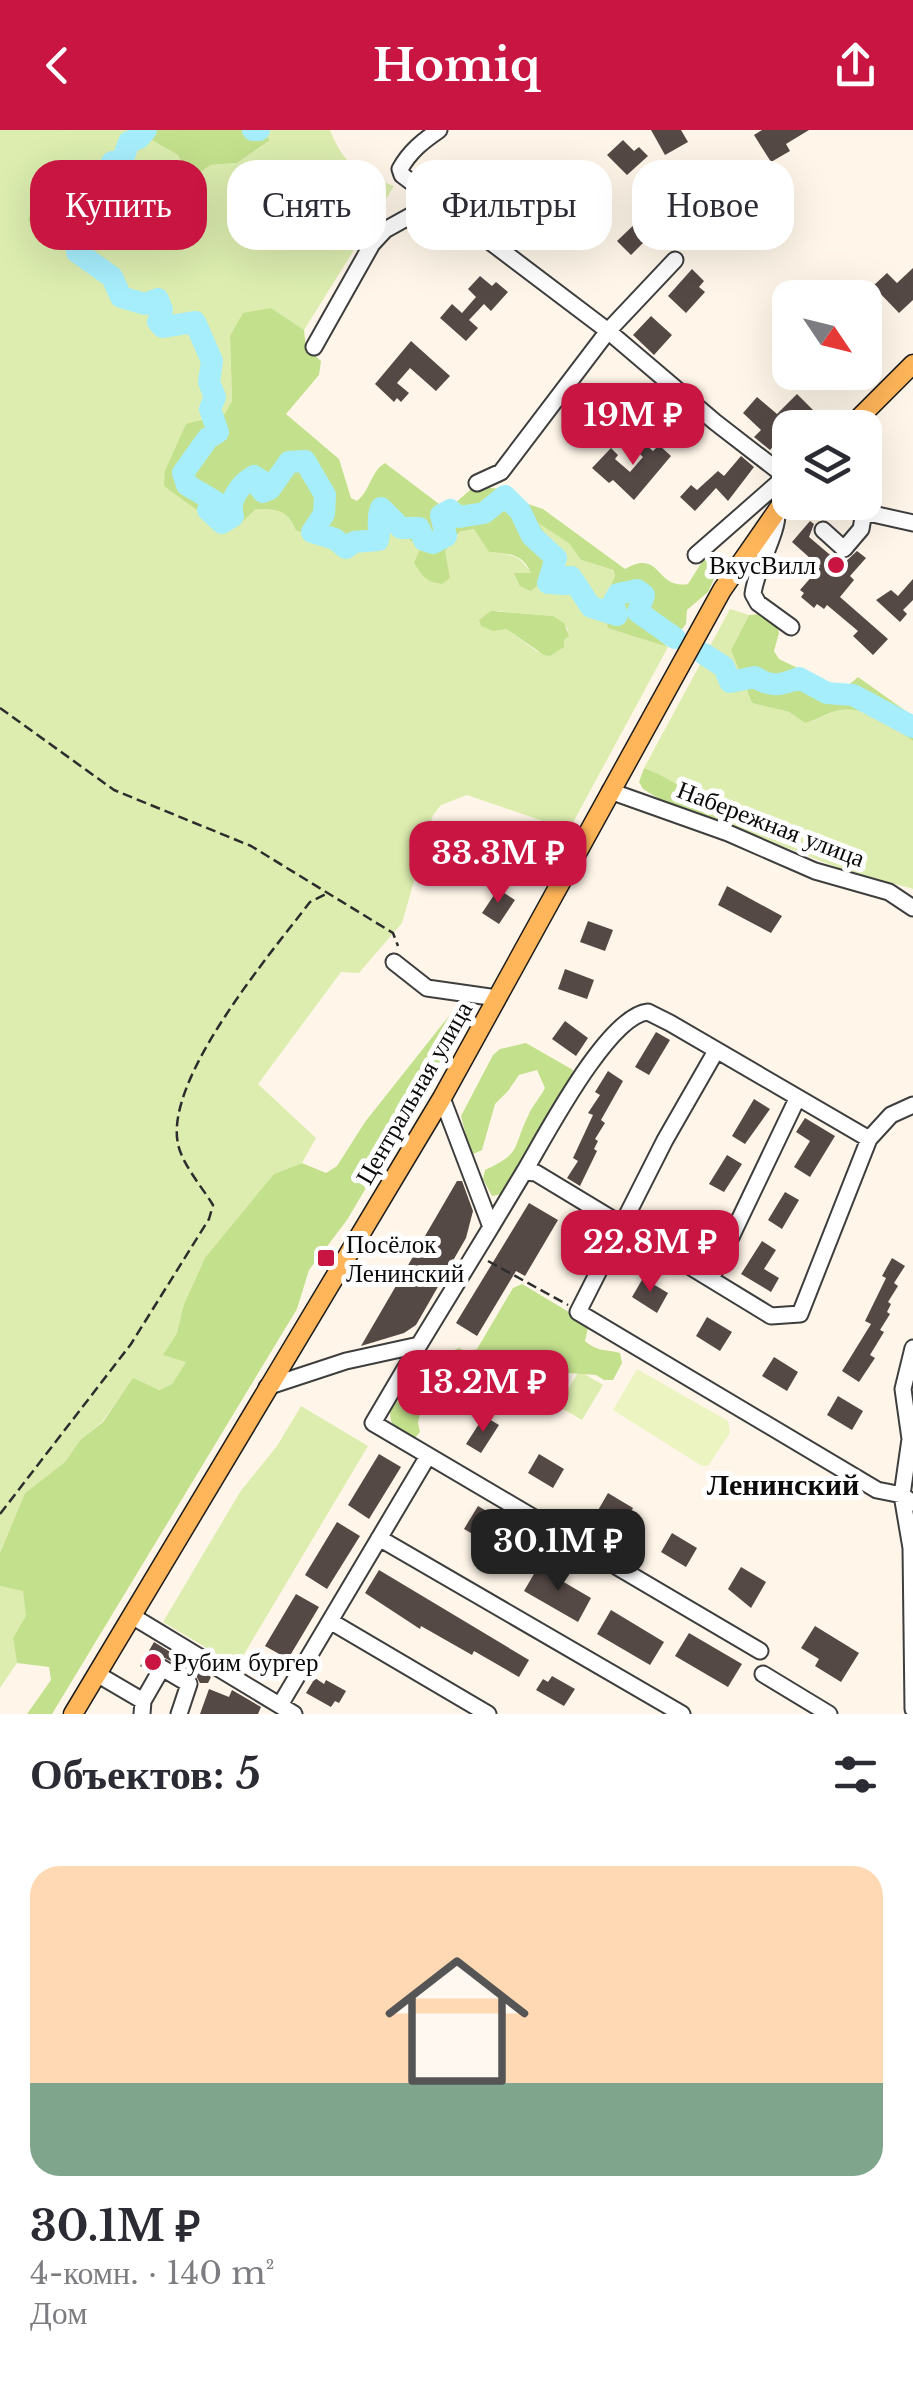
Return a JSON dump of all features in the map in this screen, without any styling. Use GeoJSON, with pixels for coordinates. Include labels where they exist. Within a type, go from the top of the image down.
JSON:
{"type":"FeatureCollection","features":[{"type":"Feature","properties":{"kind":"main road"},"geometry":{"type":"LineString","coordinates":[[868,410],[913,364]]}},
{"type":"Feature","properties":{"kind":"main road","name":"Центральная улица"},"geometry":{"type":"LineString","coordinates":[[73,1714],[442,1098],[722,590],[772,515]]}},
{"type":"Feature","properties":{"kind":"street"},"geometry":{"type":"LineString","coordinates":[[407,160],[419,144],[439,130]]}},
{"type":"Feature","properties":{"kind":"street"},"geometry":{"type":"LineString","coordinates":[[314,347],[372,244],[385,230],[406,218]]}},
{"type":"Feature","properties":{"kind":"street"},"geometry":{"type":"LineString","coordinates":[[501,250],[608,331],[715,422],[772,477]]}},
{"type":"Feature","properties":{"kind":"street"},"geometry":{"type":"LineString","coordinates":[[477,484],[501,472],[608,331],[675,260]]}},
{"type":"Feature","properties":{"kind":"street"},"geometry":{"type":"LineString","coordinates":[[696,555],[772,502]]}},
{"type":"Feature","properties":{"kind":"street"},"geometry":{"type":"LineString","coordinates":[[882,516],[913,523]]}},
{"type":"Feature","properties":{"kind":"street"},"geometry":{"type":"LineString","coordinates":[[778,520],[765,549],[753,594],[758,603],[791,627]]}},
{"type":"Feature","properties":{"kind":"street"},"geometry":{"type":"LineString","coordinates":[[823,530],[844,548],[861,529],[863,520]]}},
{"type":"Feature","properties":{"kind":"street","name":"Набережная улица"},"geometry":{"type":"LineString","coordinates":[[610,791],[728,833],[815,871],[889,892],[913,908]]}},
{"type":"Feature","properties":{"kind":"street"},"geometry":{"type":"LineString","coordinates":[[394,962],[427,988],[497,998]]}},
{"type":"Feature","properties":{"kind":"street"},"geometry":{"type":"LineString","coordinates":[[760,1651],[374,1423],[584,1070],[632,1017],[648,1012],[869,1139]]}},
{"type":"Feature","properties":{"kind":"street"},"geometry":{"type":"LineString","coordinates":[[716,1050],[665,1140],[578,1312],[877,1490],[909,1497]]}},
{"type":"Feature","properties":{"kind":"street"},"geometry":{"type":"LineString","coordinates":[[442,1098],[491,1227]]}},
{"type":"Feature","properties":{"kind":"street"},"geometry":{"type":"LineString","coordinates":[[712,1279],[797,1098]]}},
{"type":"Feature","properties":{"kind":"street"},"geometry":{"type":"LineString","coordinates":[[524,1172],[536,1173],[771,1316],[800,1314],[869,1139],[890,1115],[913,1105]]}},
{"type":"Feature","properties":{"kind":"street"},"geometry":{"type":"LineString","coordinates":[[267,1388],[346,1360],[419,1345]]}},
{"type":"Feature","properties":{"kind":"street"},"geometry":{"type":"LineString","coordinates":[[913,1348],[902,1389],[910,1439],[913,1709]]}},
{"type":"Feature","properties":{"kind":"street"},"geometry":{"type":"LineString","coordinates":[[132,1616],[287,1710],[330,1621],[428,1456]]}},
{"type":"Feature","properties":{"kind":"street"},"geometry":{"type":"LineString","coordinates":[[379,1538],[682,1714]]}},
{"type":"Feature","properties":{"kind":"street"},"geometry":{"type":"LineString","coordinates":[[330,1621],[488,1714]]}},
{"type":"Feature","properties":{"kind":"street"},"geometry":{"type":"LineString","coordinates":[[97,1674],[142,1708],[162,1668],[189,1684],[179,1714]]}},
{"type":"Feature","properties":{"kind":"street"},"geometry":{"type":"LineString","coordinates":[[763,1674],[829,1714]]}},
{"type":"Feature","properties":{"kind":"path"},"geometry":{"type":"LineString","coordinates":[[0,708],[114,790],[251,846],[393,933],[399,945],[394,962]]}},
{"type":"Feature","properties":{"kind":"path"},"geometry":{"type":"LineString","coordinates":[[0,1514],[132,1344],[210,1218],[213,1204],[178,1147],[176,1115],[232,1004],[310,902],[328,893]]}},
{"type":"Feature","properties":{"kind":"path"},"geometry":{"type":"LineString","coordinates":[[482,1258],[578,1312]]}},
{"type":"Feature","properties":{"kind":"green space"},"geometry":{"type":"Polygon","coordinates":[[[0,130],[134,130],[194,160],[30,160],[30,250],[207,250],[207,164],[227,164],[227,250],[354,250],[304,330],[271,308],[230,336],[232,401],[226,414],[238,526],[256,509],[280,509],[291,518],[386,526],[421,547],[434,583],[442,584],[450,577],[444,551],[461,532],[475,529],[489,552],[516,557],[541,582],[559,575],[535,521],[570,543],[581,560],[612,570],[615,576],[603,603],[609,627],[668,647],[569,830],[467,795],[441,805],[433,815],[402,923],[359,973],[341,972],[258,1084],[316,1138],[302,1163],[274,1174],[183,1307],[177,1333],[164,1354],[186,1362],[172,1384],[158,1390],[133,1379],[102,1422],[80,1440],[65,1462],[25,1493],[0,1553],[0,130]],[[497,611],[506,629],[538,652],[564,640],[568,629],[553,616],[497,611]]]}},
{"type":"Feature","properties":{"kind":"green space"},"geometry":{"type":"Polygon","coordinates":[[[134,130],[266,130],[269,141],[241,160],[227,160],[227,164],[207,167],[207,160],[181,160],[134,130]]]}},
{"type":"Feature","properties":{"kind":"green space"},"geometry":{"type":"Polygon","coordinates":[[[266,130],[330,130],[347,160],[241,160],[268,142],[266,130]]]}},
{"type":"Feature","properties":{"kind":"green space"},"geometry":{"type":"Polygon","coordinates":[[[386,183],[394,186],[386,199],[386,183]]]}},
{"type":"Feature","properties":{"kind":"green space"},"geometry":{"type":"Polygon","coordinates":[[[271,308],[304,330],[306,348],[321,361],[319,375],[286,414],[339,459],[351,498],[357,501],[361,497],[385,463],[443,507],[452,506],[470,490],[509,490],[525,503],[543,509],[625,569],[646,563],[669,581],[688,584],[705,557],[710,555],[722,562],[708,592],[687,610],[682,629],[663,635],[660,641],[668,647],[608,628],[603,603],[615,576],[613,570],[581,560],[569,543],[538,523],[565,564],[559,575],[531,591],[520,586],[514,573],[531,573],[527,566],[514,556],[489,552],[474,529],[460,532],[445,551],[450,578],[442,584],[425,578],[414,563],[421,547],[387,526],[377,548],[346,554],[296,530],[285,514],[276,510],[256,509],[238,526],[226,531],[164,486],[165,471],[186,424],[225,414],[232,401],[230,336],[243,313],[271,308]]]}},
{"type":"Feature","properties":{"kind":"green space"},"geometry":{"type":"Polygon","coordinates":[[[730,609],[749,615],[731,650],[752,703],[789,712],[805,723],[836,711],[855,710],[913,741],[913,889],[892,883],[884,886],[721,822],[722,810],[644,768],[730,609]]]}},
{"type":"Feature","properties":{"kind":"green space"},"geometry":{"type":"Polygon","coordinates":[[[491,611],[553,616],[564,623],[569,636],[564,647],[550,656],[544,655],[506,629],[493,631],[481,626],[479,620],[491,611]]]}},
{"type":"Feature","properties":{"kind":"green space"},"geometry":{"type":"Polygon","coordinates":[[[759,614],[776,623],[779,633],[774,651],[779,659],[843,690],[858,677],[913,716],[913,741],[860,711],[837,711],[805,723],[789,712],[752,703],[731,650],[749,615],[759,614]]]}},
{"type":"Feature","properties":{"kind":"green space"},"geometry":{"type":"Polygon","coordinates":[[[644,768],[722,810],[721,822],[666,803],[643,789],[639,782],[644,768]]]}},
{"type":"Feature","properties":{"kind":"green space"},"geometry":{"type":"Polygon","coordinates":[[[460,1002],[476,1002],[347,1220],[309,1270],[297,1309],[52,1714],[27,1714],[51,1680],[49,1667],[17,1663],[13,1638],[26,1616],[23,1591],[0,1586],[0,1553],[25,1493],[65,1462],[80,1440],[103,1422],[133,1378],[159,1390],[172,1384],[186,1362],[163,1355],[177,1333],[183,1307],[205,1258],[274,1174],[302,1163],[326,1173],[337,1166],[365,1122],[460,1002]]]}},
{"type":"Feature","properties":{"kind":"green space"},"geometry":{"type":"Polygon","coordinates":[[[526,1043],[573,1070],[570,1082],[502,1194],[492,1196],[483,1179],[485,1170],[514,1149],[545,1088],[537,1070],[519,1075],[495,1104],[482,1150],[471,1155],[461,1116],[493,1055],[500,1049],[526,1043]]]}},
{"type":"Feature","properties":{"kind":"green space"},"geometry":{"type":"Polygon","coordinates":[[[522,1284],[589,1324],[585,1341],[590,1345],[620,1353],[622,1363],[613,1380],[568,1373],[533,1355],[512,1385],[460,1374],[445,1399],[420,1414],[420,1432],[414,1439],[404,1439],[391,1421],[390,1411],[432,1355],[441,1356],[459,1348],[467,1352],[477,1349],[513,1288],[522,1284]]]}},
{"type":"Feature","properties":{"kind":"green space"},"geometry":{"type":"Polygon","coordinates":[[[637,1369],[728,1421],[730,1433],[708,1466],[702,1466],[613,1410],[637,1369]]]}},
{"type":"Feature","properties":{"kind":"green space"},"geometry":{"type":"Polygon","coordinates":[[[579,1371],[603,1385],[582,1420],[558,1406],[579,1371]]]}},
{"type":"Feature","properties":{"kind":"green space"},"geometry":{"type":"Polygon","coordinates":[[[301,1406],[368,1446],[237,1666],[163,1622],[240,1492],[277,1446],[301,1406]]]}},
{"type":"Feature","properties":{"kind":"green space"},"geometry":{"type":"Polygon","coordinates":[[[0,1586],[23,1590],[27,1616],[13,1638],[17,1663],[0,1688],[0,1586]]]}},
{"type":"Feature","properties":{"kind":"building"},"geometry":{"type":"Polygon","coordinates":[[[651,130],[681,130],[688,142],[665,155],[651,130]]]}},
{"type":"Feature","properties":{"kind":"building"},"geometry":{"type":"Polygon","coordinates":[[[762,130],[809,130],[786,144],[790,151],[774,160],[770,160],[754,135],[762,130]]]}},
{"type":"Feature","properties":{"kind":"building"},"geometry":{"type":"Polygon","coordinates":[[[623,140],[634,151],[639,147],[648,156],[632,160],[632,170],[627,175],[607,155],[623,140]]]}},
{"type":"Feature","properties":{"kind":"building"},"geometry":{"type":"Polygon","coordinates":[[[632,227],[632,250],[636,250],[631,255],[617,241],[632,227]]]}},
{"type":"Feature","properties":{"kind":"building"},"geometry":{"type":"Polygon","coordinates":[[[913,268],[913,300],[899,313],[882,295],[879,280],[887,273],[897,283],[913,268]]]}},
{"type":"Feature","properties":{"kind":"building"},"geometry":{"type":"Polygon","coordinates":[[[692,269],[704,281],[699,287],[705,292],[686,313],[668,296],[692,269]]]}},
{"type":"Feature","properties":{"kind":"building"},"geometry":{"type":"Polygon","coordinates":[[[480,276],[508,292],[491,311],[484,304],[469,320],[478,328],[466,341],[440,318],[452,304],[462,313],[476,297],[468,289],[480,276]]]}},
{"type":"Feature","properties":{"kind":"building"},"geometry":{"type":"Polygon","coordinates":[[[651,316],[672,335],[654,355],[633,335],[651,316]]]}},
{"type":"Feature","properties":{"kind":"building"},"geometry":{"type":"Polygon","coordinates":[[[411,341],[450,376],[436,391],[410,368],[397,383],[409,393],[401,402],[397,398],[394,402],[375,384],[411,341]]]}},
{"type":"Feature","properties":{"kind":"building"},"geometry":{"type":"Polygon","coordinates":[[[797,394],[813,410],[781,410],[797,394]]]}},
{"type":"Feature","properties":{"kind":"building"},"geometry":{"type":"Polygon","coordinates":[[[757,397],[772,410],[770,450],[754,437],[761,430],[743,413],[757,397]]]}},
{"type":"Feature","properties":{"kind":"building"},"geometry":{"type":"Polygon","coordinates":[[[636,436],[653,451],[659,445],[671,456],[634,500],[613,480],[609,483],[592,468],[611,448],[618,455],[615,459],[630,472],[643,457],[629,444],[636,436]]]}},
{"type":"Feature","properties":{"kind":"building"},"geometry":{"type":"Polygon","coordinates":[[[741,456],[754,467],[728,501],[716,488],[695,511],[680,497],[691,485],[697,490],[718,471],[724,476],[741,456]]]}},
{"type":"Feature","properties":{"kind":"building"},"geometry":{"type":"Polygon","coordinates":[[[810,521],[814,524],[809,537],[842,565],[857,551],[866,558],[850,576],[854,580],[840,597],[888,639],[873,655],[853,636],[858,631],[827,605],[824,609],[817,604],[814,608],[801,597],[804,593],[800,590],[820,567],[792,542],[810,521]]]}},
{"type":"Feature","properties":{"kind":"building"},"geometry":{"type":"Polygon","coordinates":[[[913,579],[913,600],[903,610],[907,614],[900,622],[876,600],[891,590],[898,596],[913,579]]]}},
{"type":"Feature","properties":{"kind":"building"},"geometry":{"type":"Polygon","coordinates":[[[489,837],[516,849],[507,868],[481,857],[489,837]]]}},
{"type":"Feature","properties":{"kind":"building"},"geometry":{"type":"Polygon","coordinates":[[[727,886],[782,916],[771,933],[718,905],[727,886]]]}},
{"type":"Feature","properties":{"kind":"building"},"geometry":{"type":"Polygon","coordinates":[[[498,889],[515,900],[499,924],[482,913],[498,889]]]}},
{"type":"Feature","properties":{"kind":"building"},"geometry":{"type":"Polygon","coordinates":[[[588,921],[613,930],[605,951],[580,942],[588,921]]]}},
{"type":"Feature","properties":{"kind":"building"},"geometry":{"type":"Polygon","coordinates":[[[565,969],[594,980],[587,999],[558,989],[565,969]]]}},
{"type":"Feature","properties":{"kind":"building"},"geometry":{"type":"Polygon","coordinates":[[[565,1021],[588,1038],[576,1056],[552,1039],[565,1021]]]}},
{"type":"Feature","properties":{"kind":"building"},"geometry":{"type":"Polygon","coordinates":[[[656,1032],[670,1040],[649,1075],[635,1067],[656,1032]]]}},
{"type":"Feature","properties":{"kind":"building"},"geometry":{"type":"Polygon","coordinates":[[[608,1071],[623,1081],[601,1120],[605,1123],[595,1139],[597,1151],[580,1186],[567,1178],[578,1161],[573,1158],[593,1115],[588,1113],[600,1095],[595,1092],[608,1071]]]}},
{"type":"Feature","properties":{"kind":"building"},"geometry":{"type":"Polygon","coordinates":[[[754,1099],[770,1109],[745,1144],[732,1136],[754,1099]]]}},
{"type":"Feature","properties":{"kind":"building"},"geometry":{"type":"Polygon","coordinates":[[[805,1118],[835,1136],[810,1177],[794,1167],[810,1141],[796,1132],[805,1118]]]}},
{"type":"Feature","properties":{"kind":"building"},"geometry":{"type":"Polygon","coordinates":[[[727,1155],[742,1164],[724,1192],[709,1184],[727,1155]]]}},
{"type":"Feature","properties":{"kind":"building"},"geometry":{"type":"Polygon","coordinates":[[[457,1181],[462,1181],[473,1211],[466,1238],[416,1325],[404,1333],[361,1346],[457,1181]]]}},
{"type":"Feature","properties":{"kind":"building"},"geometry":{"type":"Polygon","coordinates":[[[785,1192],[799,1200],[782,1229],[768,1220],[785,1192]]]}},
{"type":"Feature","properties":{"kind":"building"},"geometry":{"type":"Polygon","coordinates":[[[529,1203],[558,1220],[525,1276],[516,1271],[477,1336],[456,1323],[529,1203]]]}},
{"type":"Feature","properties":{"kind":"building"},"geometry":{"type":"Polygon","coordinates":[[[762,1241],[776,1250],[764,1269],[779,1278],[771,1292],[741,1274],[762,1241]]]}},
{"type":"Feature","properties":{"kind":"building"},"geometry":{"type":"Polygon","coordinates":[[[892,1258],[905,1266],[894,1283],[898,1286],[888,1302],[890,1314],[880,1330],[884,1332],[870,1355],[875,1358],[859,1382],[842,1371],[871,1324],[865,1321],[892,1258]]]}},
{"type":"Feature","properties":{"kind":"building"},"geometry":{"type":"Polygon","coordinates":[[[643,1278],[668,1293],[657,1313],[632,1297],[643,1278]]]}},
{"type":"Feature","properties":{"kind":"building"},"geometry":{"type":"Polygon","coordinates":[[[707,1317],[732,1332],[720,1351],[696,1336],[707,1317]]]}},
{"type":"Feature","properties":{"kind":"building"},"geometry":{"type":"Polygon","coordinates":[[[774,1357],[798,1372],[787,1391],[762,1376],[774,1357]]]}},
{"type":"Feature","properties":{"kind":"building"},"geometry":{"type":"Polygon","coordinates":[[[838,1396],[863,1411],[852,1430],[827,1415],[838,1396]]]}},
{"type":"Feature","properties":{"kind":"building"},"geometry":{"type":"Polygon","coordinates":[[[484,1416],[499,1425],[481,1453],[466,1444],[484,1416]]]}},
{"type":"Feature","properties":{"kind":"building"},"geometry":{"type":"Polygon","coordinates":[[[379,1454],[401,1467],[369,1519],[348,1505],[379,1454]]]}},
{"type":"Feature","properties":{"kind":"building"},"geometry":{"type":"Polygon","coordinates":[[[539,1454],[564,1469],[553,1488],[528,1473],[539,1454]]]}},
{"type":"Feature","properties":{"kind":"building"},"geometry":{"type":"Polygon","coordinates":[[[608,1493],[633,1508],[622,1527],[597,1512],[608,1493]]]}},
{"type":"Feature","properties":{"kind":"building"},"geometry":{"type":"Polygon","coordinates":[[[478,1506],[531,1537],[517,1560],[464,1529],[478,1506]]]}},
{"type":"Feature","properties":{"kind":"building"},"geometry":{"type":"Polygon","coordinates":[[[337,1522],[360,1536],[327,1589],[305,1575],[337,1522]]]}},
{"type":"Feature","properties":{"kind":"building"},"geometry":{"type":"Polygon","coordinates":[[[672,1533],[697,1548],[686,1567],[661,1552],[672,1533]]]}},
{"type":"Feature","properties":{"kind":"building"},"geometry":{"type":"Polygon","coordinates":[[[538,1567],[591,1598],[578,1622],[524,1591],[538,1567]]]}},
{"type":"Feature","properties":{"kind":"building"},"geometry":{"type":"Polygon","coordinates":[[[741,1567],[766,1582],[751,1608],[728,1589],[741,1567]]]}},
{"type":"Feature","properties":{"kind":"building"},"geometry":{"type":"Polygon","coordinates":[[[379,1570],[529,1660],[519,1677],[474,1651],[472,1655],[421,1626],[420,1629],[365,1593],[379,1570]]]}},
{"type":"Feature","properties":{"kind":"building"},"geometry":{"type":"Polygon","coordinates":[[[296,1594],[319,1607],[288,1659],[265,1646],[296,1594]]]}},
{"type":"Feature","properties":{"kind":"building"},"geometry":{"type":"Polygon","coordinates":[[[611,1610],[664,1642],[650,1665],[597,1634],[611,1610]]]}},
{"type":"Feature","properties":{"kind":"building"},"geometry":{"type":"Polygon","coordinates":[[[815,1626],[859,1653],[841,1682],[815,1666],[819,1659],[801,1648],[815,1626]]]}},
{"type":"Feature","properties":{"kind":"building"},"geometry":{"type":"Polygon","coordinates":[[[689,1633],[742,1664],[728,1687],[675,1656],[689,1633]]]}},
{"type":"Feature","properties":{"kind":"building"},"geometry":{"type":"Polygon","coordinates":[[[154,1642],[211,1677],[208,1683],[200,1683],[195,1674],[163,1657],[156,1659],[148,1670],[140,1666],[154,1642]]]}},
{"type":"Feature","properties":{"kind":"building"},"geometry":{"type":"Polygon","coordinates":[[[552,1676],[575,1689],[564,1706],[536,1690],[543,1679],[548,1682],[552,1676]]]}},
{"type":"Feature","properties":{"kind":"building"},"geometry":{"type":"Polygon","coordinates":[[[315,1678],[346,1691],[339,1703],[335,1701],[331,1707],[306,1693],[315,1678]]]}},
{"type":"Feature","properties":{"kind":"building"},"geometry":{"type":"Polygon","coordinates":[[[209,1689],[229,1697],[232,1690],[261,1707],[258,1714],[200,1714],[209,1689]]]}},
{"type":"Feature","properties":{"kind":"waterway"},"geometry":{"type":"LineString","coordinates":[[146,130],[129,142],[123,159],[112,162],[107,173],[97,178],[99,208],[92,202],[84,223],[89,237],[76,243],[77,252],[112,277],[121,297],[145,304],[158,299],[162,310],[158,322],[163,327],[195,322],[212,361],[209,382],[215,397],[210,409],[218,432],[208,438],[183,473],[187,485],[216,502],[208,510],[222,523],[233,516],[234,498],[249,479],[254,476],[262,481],[259,487],[263,492],[270,489],[289,462],[305,461],[325,495],[324,514],[312,532],[335,539],[346,548],[354,542],[378,540],[381,508],[401,528],[419,528],[424,540],[433,543],[446,536],[441,515],[450,510],[459,517],[484,513],[505,496],[520,511],[532,536],[556,558],[548,583],[565,584],[564,577],[571,577],[591,607],[617,615],[613,603],[618,594],[637,590],[644,595],[638,612],[675,638]]}},
{"type":"Feature","properties":{"kind":"waterway"},"geometry":{"type":"LineString","coordinates":[[253,130],[259,130]]}},
{"type":"Feature","properties":{"kind":"waterway"},"geometry":{"type":"LineString","coordinates":[[704,654],[724,667],[730,682],[755,677],[777,684],[799,678],[827,693],[853,695],[913,727]]}},
{"type":"Feature","properties":{"kind":"place","name":"ВкусВилл"},"geometry":{"type":"Point","coordinates":[836,565]}},
{"type":"Feature","properties":{"kind":"place","name":"Посёлок Ленинский"},"geometry":{"type":"Point","coordinates":[326,1258]}},
{"type":"Feature","properties":{"kind":"place","name":"Рубим бургер"},"geometry":{"type":"Point","coordinates":[153,1662]}},
{"type":"Feature","properties":{"kind":"district","name":"Ленинский"},"geometry":{"type":"Point","coordinates":[783,1484]}}]}
